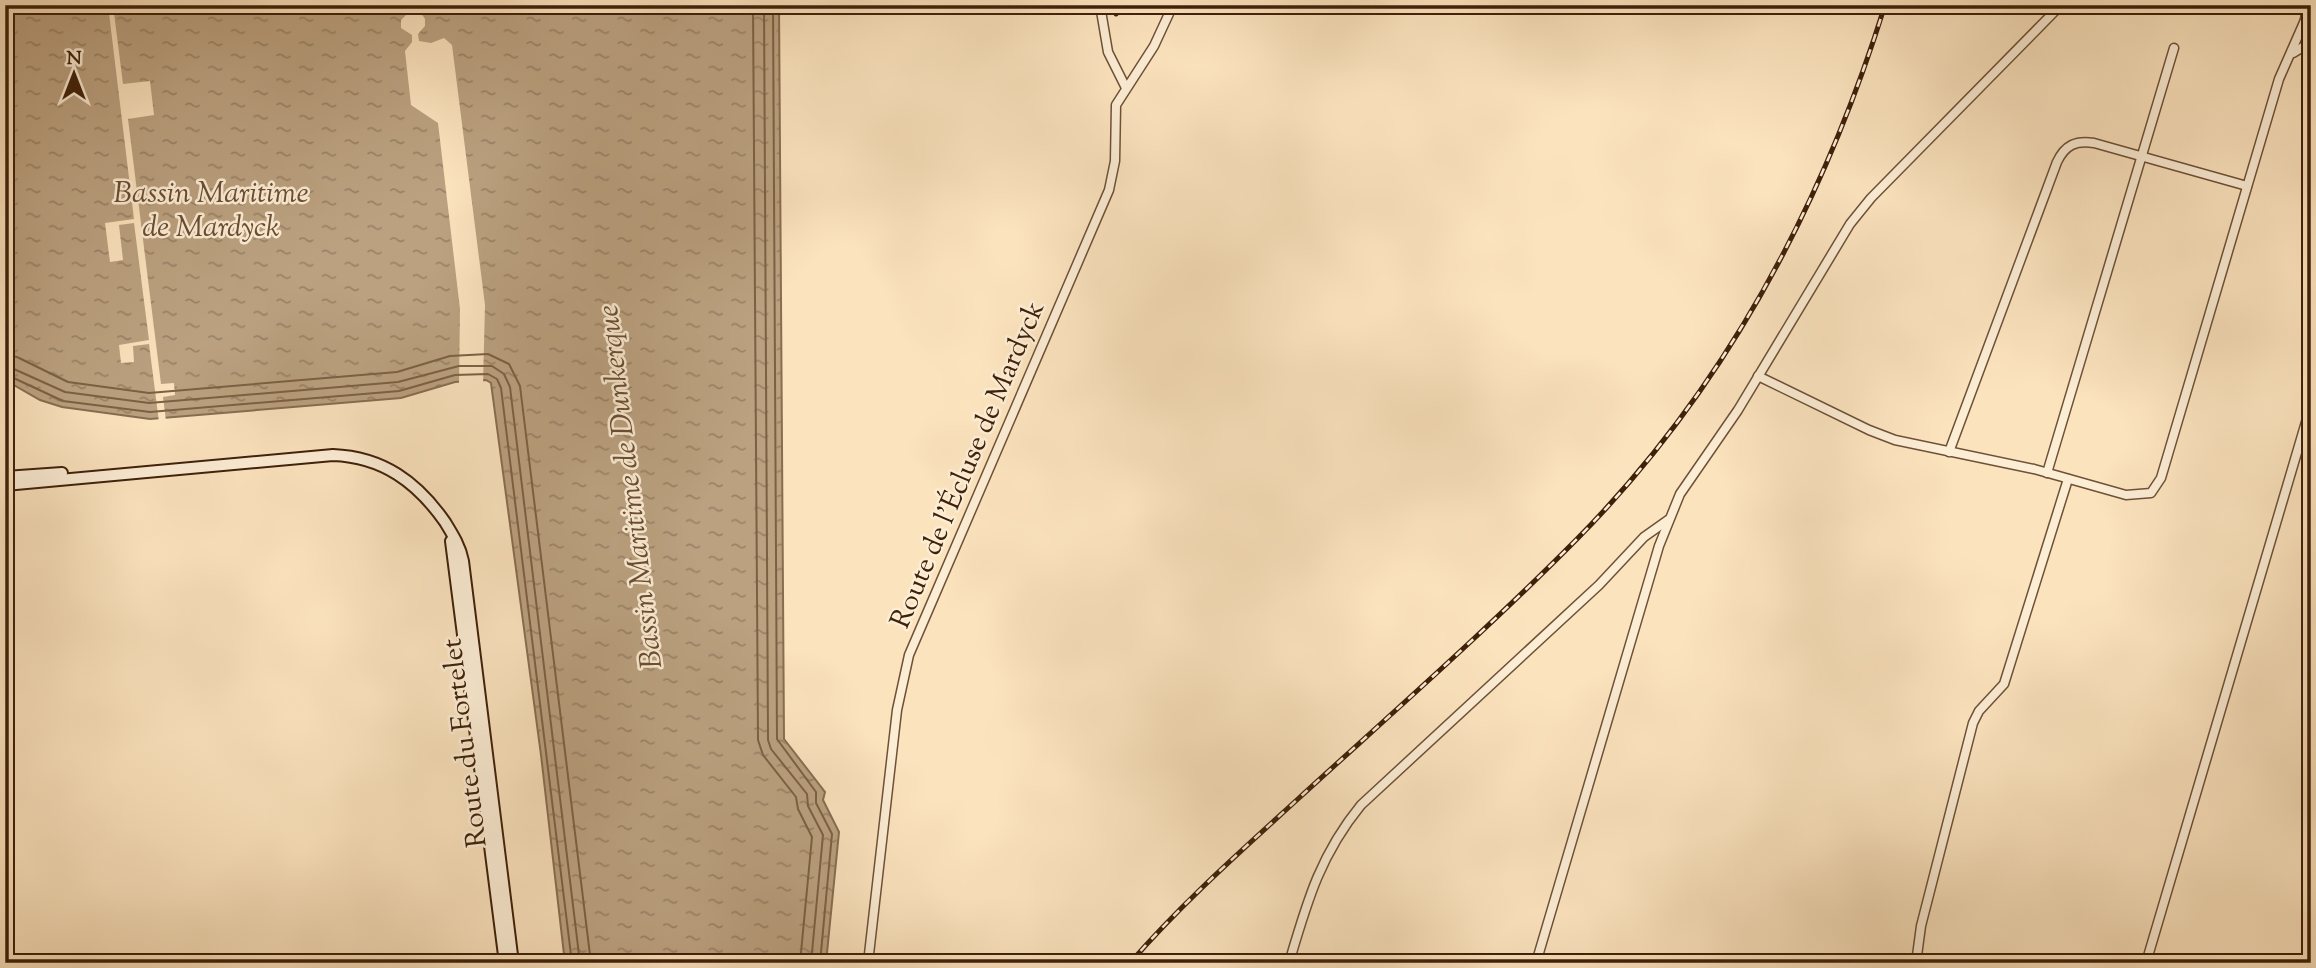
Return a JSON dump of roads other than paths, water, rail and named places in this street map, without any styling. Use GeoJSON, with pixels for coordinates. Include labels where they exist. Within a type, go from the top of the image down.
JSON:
{"type":"FeatureCollection","features":[{"type":"Feature","properties":{"kind":"main road","name":"Route du Fortelet"},"geometry":{"type":"LineString","coordinates":[[5,485],[317,455],[362,458],[388,468],[416,486],[458,544],[465,569],[513,963]]}},
{"type":"Feature","properties":{"kind":"main road","name":"Route du Fortelet"},"geometry":{"type":"LineString","coordinates":[[5,477],[173,467]]}},
{"type":"Feature","properties":{"kind":"main road","name":"Route du Fortelet"},"geometry":{"type":"LineString","coordinates":[[444,522],[455,565],[505,963]]}},
{"type":"Feature","properties":{"kind":"street"},"geometry":{"type":"LineString","coordinates":[[1100,5],[1108,52],[1126,88]]}},
{"type":"Feature","properties":{"kind":"street","name":"Route de l'Écluse de Mardyck"},"geometry":{"type":"LineString","coordinates":[[868,963],[904,671],[928,607],[1109,190],[1115,161],[1116,105],[1154,46],[1173,5]]}},
{"type":"Feature","properties":{"kind":"street"},"geometry":{"type":"LineString","coordinates":[[1536,963],[1668,520],[1680,494],[1758,376],[1837,243],[1860,211],[2061,5]]}},
{"type":"Feature","properties":{"kind":"street"},"geometry":{"type":"LineString","coordinates":[[1758,376],[1877,433],[2132,496],[2147,495],[2157,487],[2247,186],[2284,68],[2305,19],[2307,5]]}},
{"type":"Feature","properties":{"kind":"street"},"geometry":{"type":"LineString","coordinates":[[2305,19],[2311,33]]}},
{"type":"Feature","properties":{"kind":"street"},"geometry":{"type":"LineString","coordinates":[[2284,68],[2296,50],[2311,42]]}},
{"type":"Feature","properties":{"kind":"street"},"geometry":{"type":"LineString","coordinates":[[2047,473],[2174,48]]}},
{"type":"Feature","properties":{"kind":"street"},"geometry":{"type":"LineString","coordinates":[[1949,452],[2062,152],[2072,144],[2087,141],[2247,186]]}},
{"type":"Feature","properties":{"kind":"street"},"geometry":{"type":"LineString","coordinates":[[2146,963],[2311,405]]}},
{"type":"Feature","properties":{"kind":"street"},"geometry":{"type":"LineString","coordinates":[[1916,963],[1921,926],[1973,723],[1979,711],[2004,684],[2068,479]]}},
{"type":"Feature","properties":{"kind":"street"},"geometry":{"type":"LineString","coordinates":[[1289,963],[1317,873],[1336,838],[1362,805],[1599,585],[1644,537],[1668,520]]}},
{"type":"Feature","properties":{"kind":"water","name":"Bassin Maritime de Mardyck"},"geometry":{"type":"Polygon","coordinates":[[[5,5],[779,5],[784,739],[825,792],[823,800],[839,832],[826,963],[565,963],[541,755],[491,383],[486,380],[455,382],[401,398],[150,419],[62,407],[40,400],[5,380],[5,5]]]}},
{"type":"Feature","properties":{"kind":"railway"},"geometry":{"type":"LineString","coordinates":[[1114,5],[1116,14]]}},
{"type":"Feature","properties":{"kind":"railway"},"geometry":{"type":"LineString","coordinates":[[1130,963],[1212,878],[1440,670],[1577,539],[1630,481],[1678,421],[1723,357],[1763,291],[1799,222],[1860,79],[1885,5]]}},
{"type":"Feature","properties":{"kind":"water label","name":"Bassin Maritime de Dunkerque"},"geometry":{"type":"Point","coordinates":[629,487]}}]}
